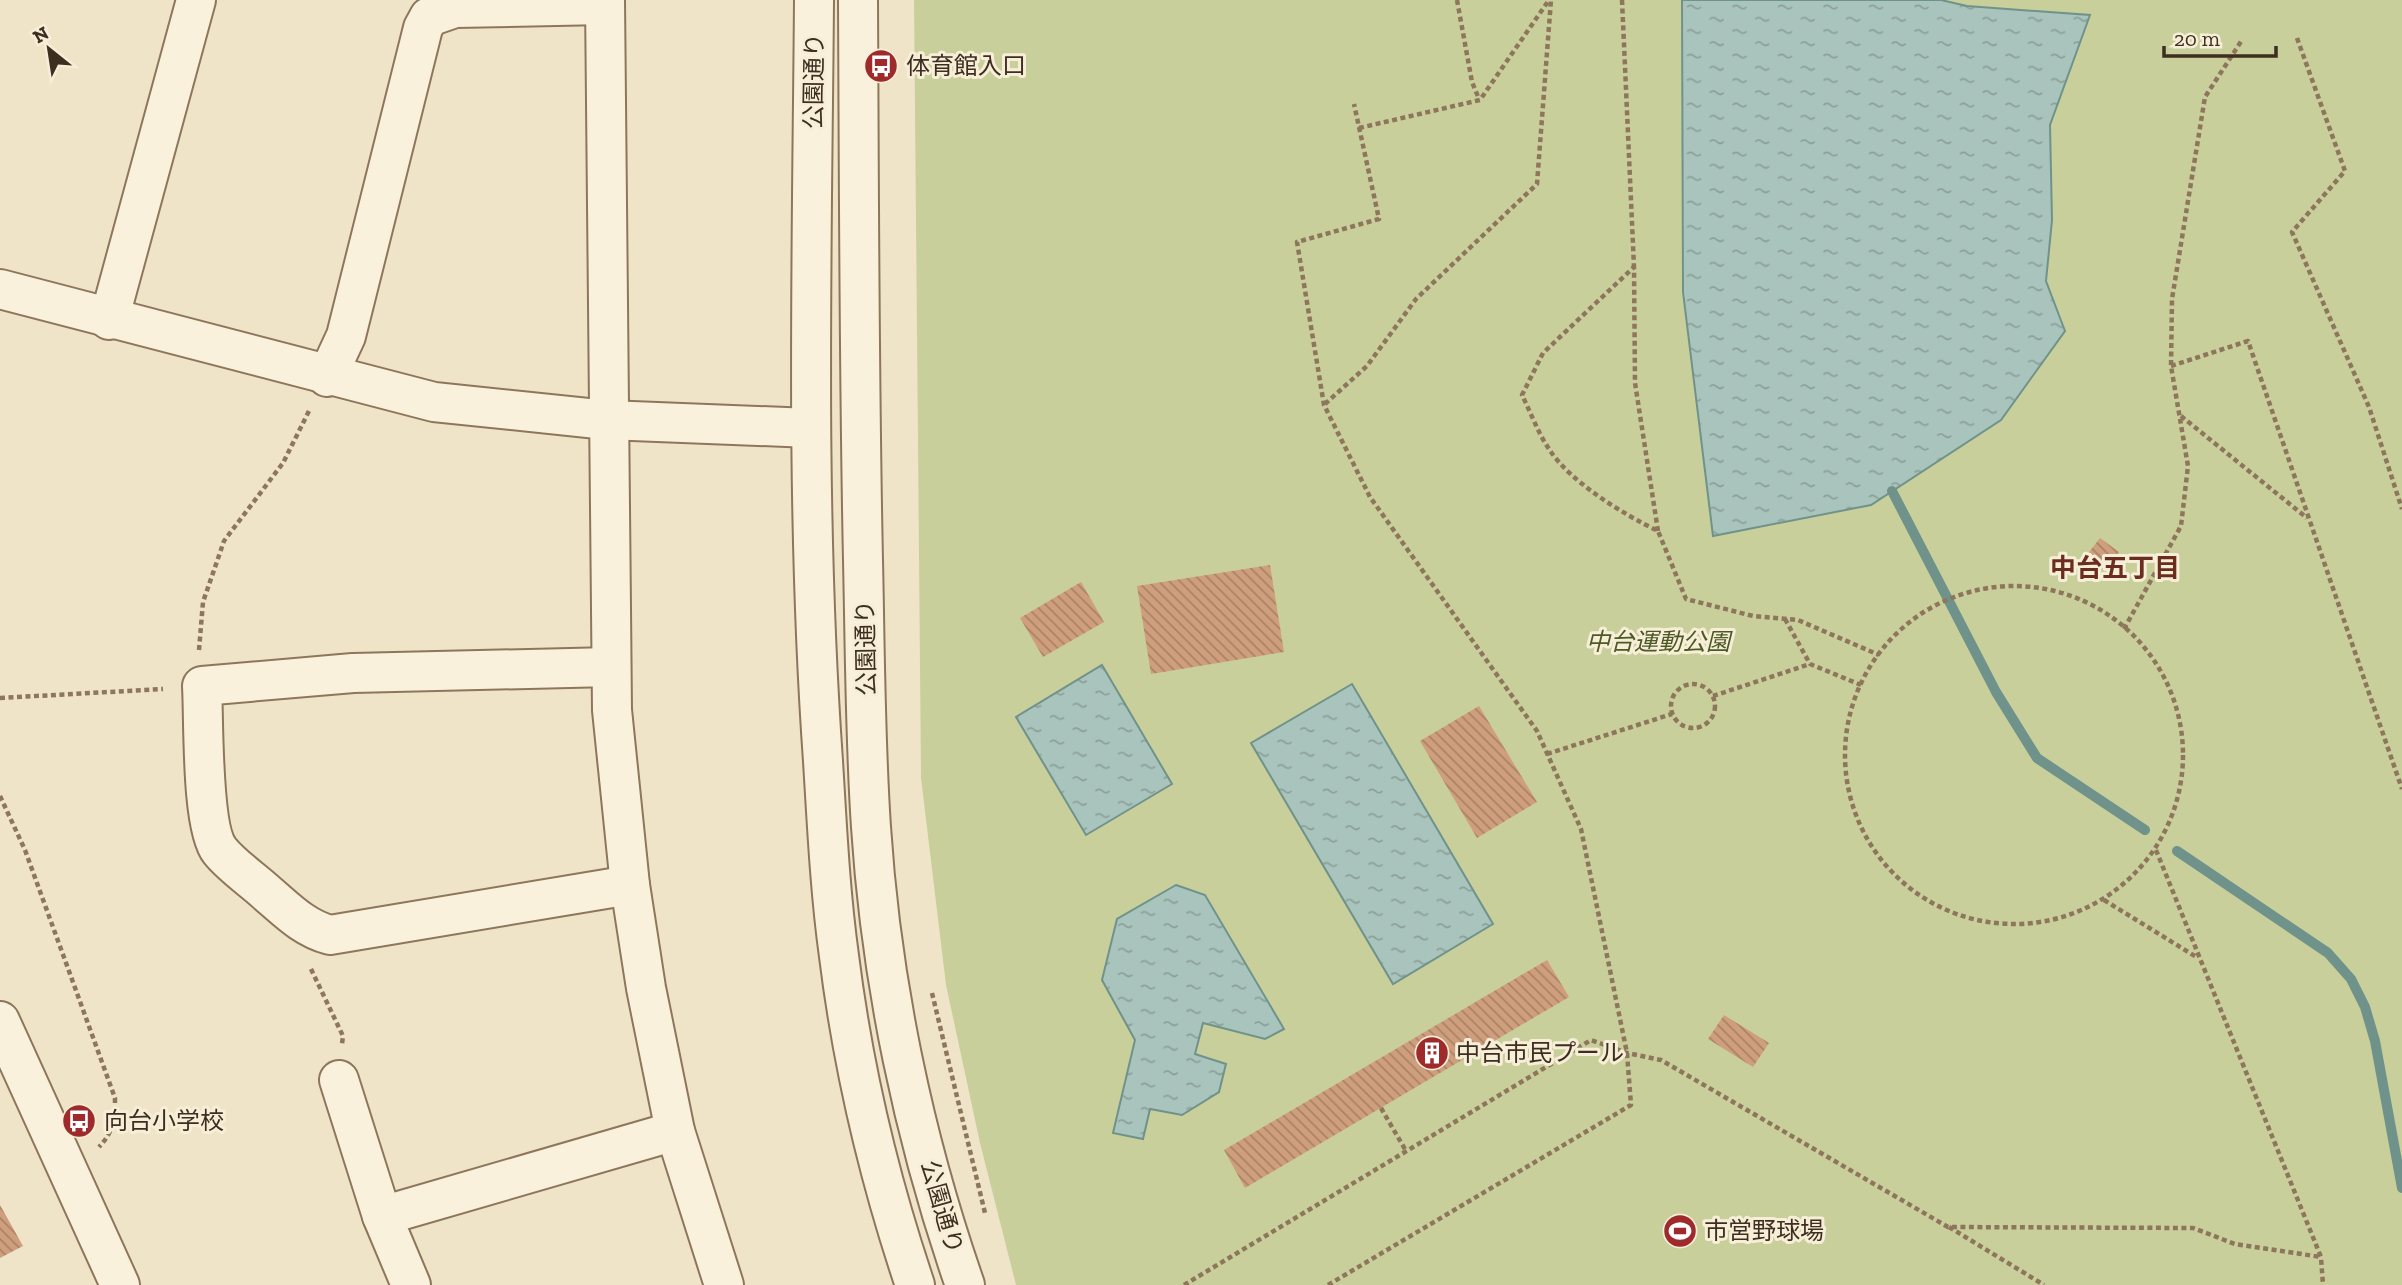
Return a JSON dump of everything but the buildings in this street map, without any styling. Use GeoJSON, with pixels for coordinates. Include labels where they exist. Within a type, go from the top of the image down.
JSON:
{"type":"FeatureCollection","features":[{"type":"Feature","properties":{"kind":"street"},"geometry":{"type":"LineString","coordinates":[[109,320],[196,0]]}},
{"type":"Feature","properties":{"kind":"street","name":"公園通り"},"geometry":{"type":"LineString","coordinates":[[814,0],[811,428],[816,667],[829,862],[839,958],[865,1105],[882,1182],[915,1285]]}},
{"type":"Feature","properties":{"kind":"street","name":"公園通り"},"geometry":{"type":"LineString","coordinates":[[858,0],[861,434],[871,827],[881,924],[900,1043],[923,1142],[965,1285]]}},
{"type":"Feature","properties":{"kind":"street"},"geometry":{"type":"LineString","coordinates":[[327,377],[346,336],[423,28],[429,17],[455,8],[606,2],[607,420],[612,710],[630,884],[646,988],[675,1131],[724,1285]]}},
{"type":"Feature","properties":{"kind":"street"},"geometry":{"type":"LineString","coordinates":[[0,289],[327,377],[434,402],[607,420],[811,428]]}},
{"type":"Feature","properties":{"kind":"street"},"geometry":{"type":"LineString","coordinates":[[611,667],[353,673],[202,686],[207,800],[211,829],[218,849],[312,930],[330,935],[630,884]]}},
{"type":"Feature","properties":{"kind":"street"},"geometry":{"type":"LineString","coordinates":[[0,1021],[120,1285]]}},
{"type":"Feature","properties":{"kind":"street"},"geometry":{"type":"LineString","coordinates":[[339,1080],[382,1216],[411,1285]]}},
{"type":"Feature","properties":{"kind":"street"},"geometry":{"type":"LineString","coordinates":[[382,1216],[675,1131]]}},
{"type":"Feature","properties":{"kind":"path"},"geometry":{"type":"LineString","coordinates":[[1457,0],[1472,82],[1480,100]]}},
{"type":"Feature","properties":{"kind":"path"},"geometry":{"type":"LineString","coordinates":[[1359,128],[1480,100],[1550,0]]}},
{"type":"Feature","properties":{"kind":"path"},"geometry":{"type":"LineString","coordinates":[[1324,405],[1367,366],[1416,299],[1537,184],[1550,0]]}},
{"type":"Feature","properties":{"kind":"path"},"geometry":{"type":"LineString","coordinates":[[1622,0],[1634,267],[1635,383],[1658,531],[1686,599],[1753,616],[1798,620],[1879,655]]}},
{"type":"Feature","properties":{"kind":"path"},"geometry":{"type":"LineString","coordinates":[[2297,38],[2345,172],[2292,232],[2369,407],[2402,509]]}},
{"type":"Feature","properties":{"kind":"path"},"geometry":{"type":"LineString","coordinates":[[2124,629],[2181,526],[2188,466],[2171,366],[2172,299],[2205,97],[2242,40]]}},
{"type":"Feature","properties":{"kind":"path"},"geometry":{"type":"LineString","coordinates":[[1328,1285],[1338,1283],[1631,1105],[1627,1053],[1581,829],[1536,731],[1500,675],[1370,497],[1324,405],[1297,242],[1379,219],[1353,104]]}},
{"type":"Feature","properties":{"kind":"path"},"geometry":{"type":"LineString","coordinates":[[1634,267],[1543,353],[1522,395],[1550,451],[1589,489],[1625,515],[1658,531]]}},
{"type":"Feature","properties":{"kind":"path"},"geometry":{"type":"LineString","coordinates":[[2171,366],[2248,341],[2402,789]]}},
{"type":"Feature","properties":{"kind":"path"},"geometry":{"type":"LineString","coordinates":[[0,698],[202,686],[198,665],[203,602],[213,568],[224,541],[283,463],[327,377]]}},
{"type":"Feature","properties":{"kind":"path"},"geometry":{"type":"LineString","coordinates":[[2180,416],[2307,518]]}},
{"type":"Feature","properties":{"kind":"path"},"geometry":{"type":"LineString","coordinates":[[2013,584],[2080,597],[2124,629],[2146,646],[2180,714],[2184,778],[2168,830],[2139,871],[2104,900],[2049,923],[1966,919],[1906,889],[1867,844],[1843,776],[1846,722],[1868,667],[1916,615],[1961,593],[2013,584]]}},
{"type":"Feature","properties":{"kind":"path"},"geometry":{"type":"LineString","coordinates":[[1785,619],[1811,664],[1860,685]]}},
{"type":"Feature","properties":{"kind":"path"},"geometry":{"type":"LineString","coordinates":[[1713,696],[1811,664]]}},
{"type":"Feature","properties":{"kind":"path"},"geometry":{"type":"LineString","coordinates":[[1687,685],[1702,685],[1713,696],[1715,711],[1702,727],[1688,728],[1672,714],[1674,693],[1687,685]]}},
{"type":"Feature","properties":{"kind":"path"},"geometry":{"type":"LineString","coordinates":[[1547,754],[1672,714]]}},
{"type":"Feature","properties":{"kind":"path"},"geometry":{"type":"LineString","coordinates":[[0,796],[25,850],[115,1098],[115,1121],[108,1137],[95,1152]]}},
{"type":"Feature","properties":{"kind":"path"},"geometry":{"type":"LineString","coordinates":[[2156,849],[2321,1257],[2323,1285]]}},
{"type":"Feature","properties":{"kind":"path"},"geometry":{"type":"LineString","coordinates":[[2104,900],[2198,958]]}},
{"type":"Feature","properties":{"kind":"path"},"geometry":{"type":"LineString","coordinates":[[302,922],[298,941],[343,1037],[339,1080]]}},
{"type":"Feature","properties":{"kind":"path"},"geometry":{"type":"LineString","coordinates":[[932,990],[986,1218]]}},
{"type":"Feature","properties":{"kind":"path"},"geometry":{"type":"LineString","coordinates":[[1184,1285],[1591,1040],[1627,1053],[1661,1060],[2044,1285]]}},
{"type":"Feature","properties":{"kind":"path"},"geometry":{"type":"LineString","coordinates":[[1381,1108],[1406,1151]]}},
{"type":"Feature","properties":{"kind":"path"},"geometry":{"type":"LineString","coordinates":[[1948,1227],[2193,1228],[2235,1244],[2321,1257]]}},
{"type":"Feature","properties":{"kind":"green space","name":"中台運動公園"},"geometry":{"type":"Polygon","coordinates":[[[914,0],[2402,0],[2402,1285],[1016,1285],[980,1143],[946,985],[921,778],[914,0]]]}},
{"type":"Feature","properties":{"kind":"water"},"geometry":{"type":"Polygon","coordinates":[[[1682,0],[1941,0],[1967,6],[2090,15],[2050,125],[2052,220],[2046,281],[2065,331],[2001,420],[1871,505],[1713,536],[1683,292],[1682,0]]]}},
{"type":"Feature","properties":{"kind":"water"},"geometry":{"type":"Polygon","coordinates":[[[1102,665],[1172,784],[1086,835],[1016,717],[1102,665]]]}},
{"type":"Feature","properties":{"kind":"water"},"geometry":{"type":"Polygon","coordinates":[[[1352,684],[1493,924],[1393,984],[1251,743],[1352,684]]]}},
{"type":"Feature","properties":{"kind":"water"},"geometry":{"type":"Polygon","coordinates":[[[1176,885],[1205,895],[1284,1029],[1265,1039],[1203,1023],[1195,1054],[1226,1064],[1219,1092],[1182,1115],[1150,1109],[1143,1139],[1113,1133],[1135,1040],[1102,980],[1117,919],[1176,885]]]}},
{"type":"Feature","properties":{"kind":"waterway"},"geometry":{"type":"LineString","coordinates":[[1892,491],[1996,692],[2037,758],[2145,830]]}},
{"type":"Feature","properties":{"kind":"waterway"},"geometry":{"type":"LineString","coordinates":[[2177,851],[2328,953],[2351,979],[2365,1007],[2375,1041],[2402,1188]]}},
{"type":"Feature","properties":{"kind":"place","name":"体育館入口"},"geometry":{"type":"Point","coordinates":[881,66]}},
{"type":"Feature","properties":{"kind":"place","name":"中台市民プール"},"geometry":{"type":"Point","coordinates":[1432,1053]}},
{"type":"Feature","properties":{"kind":"place","name":"向台小学校"},"geometry":{"type":"Point","coordinates":[79,1121]}},
{"type":"Feature","properties":{"kind":"place","name":"市営野球場"},"geometry":{"type":"Point","coordinates":[1680,1231]}},
{"type":"Feature","properties":{"kind":"district","name":"中台五丁目"},"geometry":{"type":"Point","coordinates":[2115,568]}}]}
